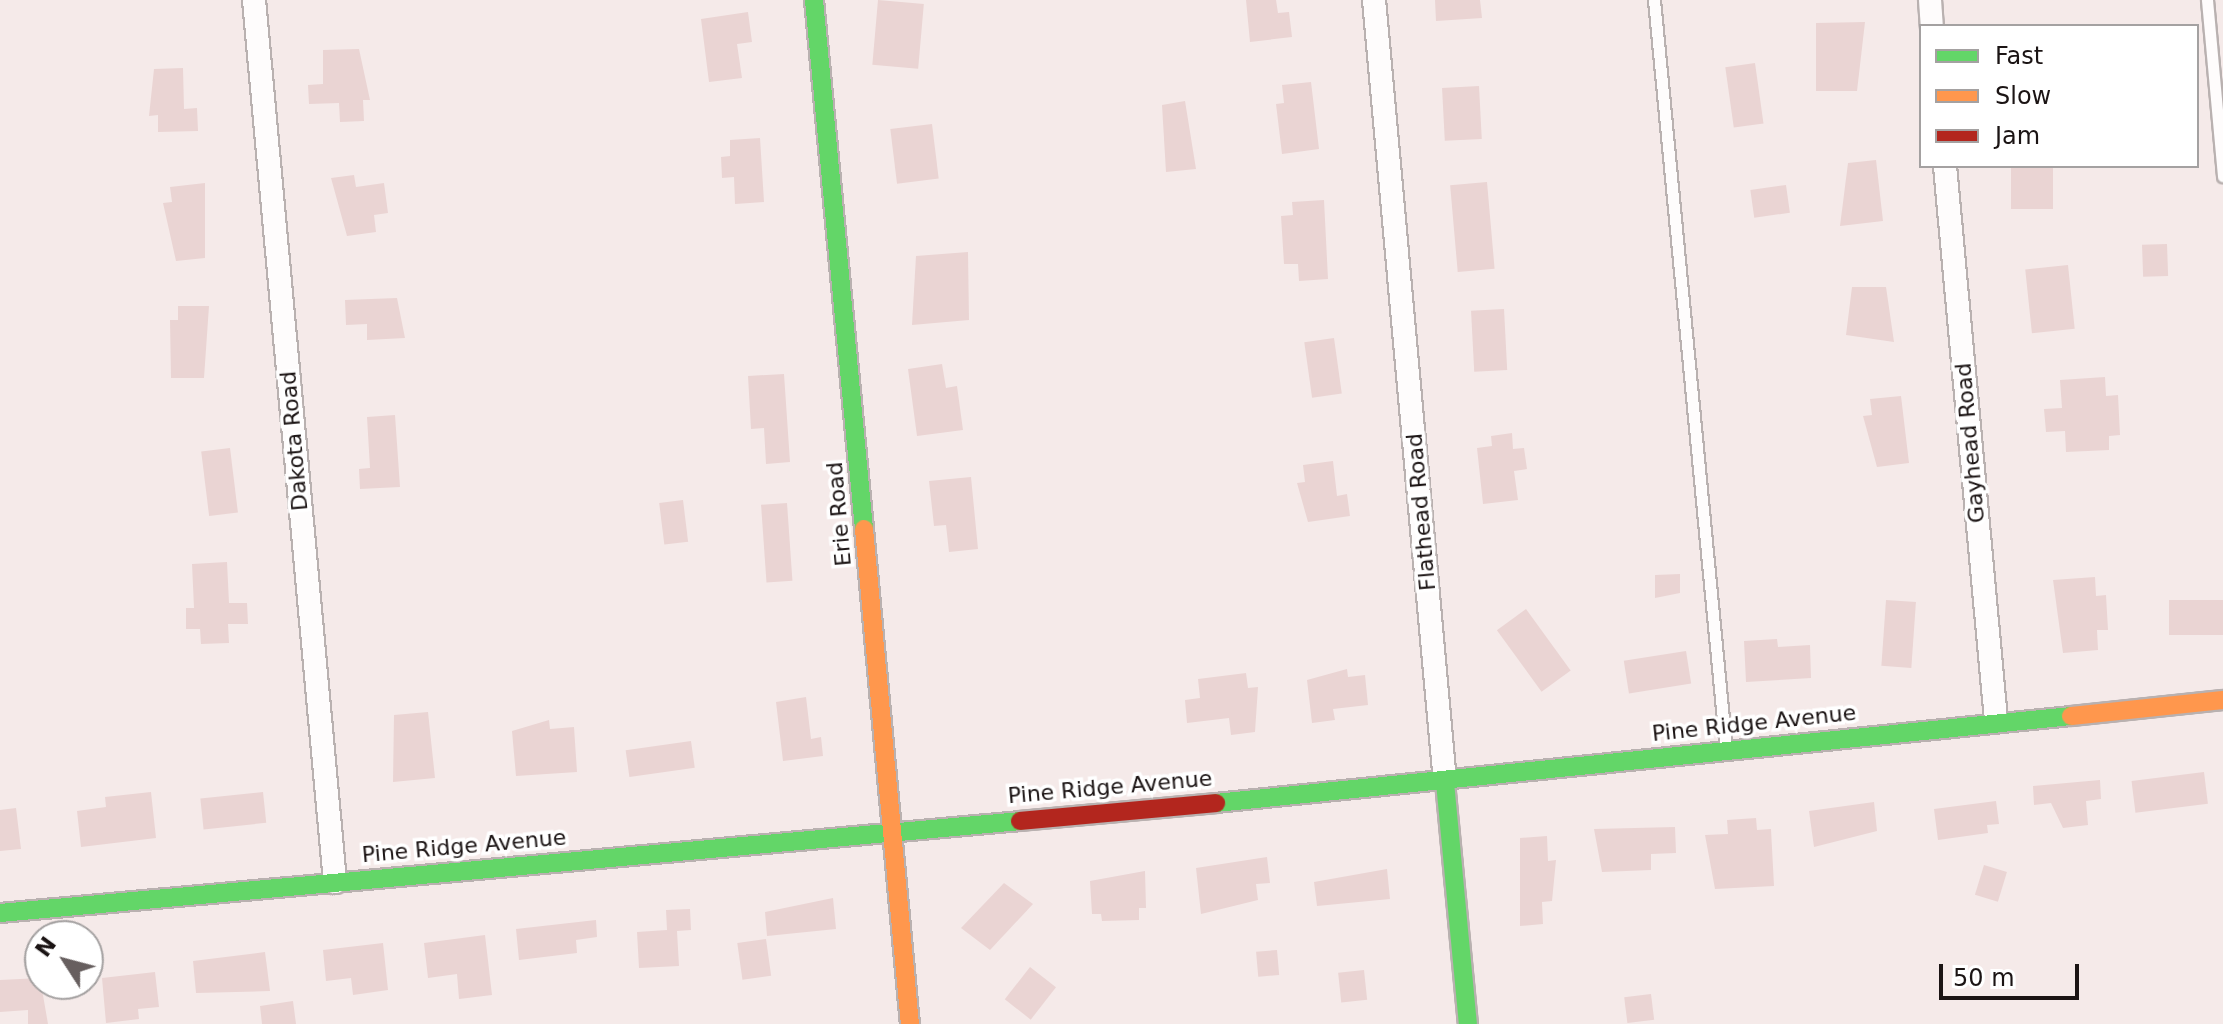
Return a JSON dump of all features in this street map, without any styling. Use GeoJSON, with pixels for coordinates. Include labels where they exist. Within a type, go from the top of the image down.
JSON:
{"type":"FeatureCollection","features":[{"type":"Feature","properties":{"kind":"street","name":"Dakota Road"},"geometry":{"type":"LineString","coordinates":[[254,0],[335,882]]}},
{"type":"Feature","properties":{"kind":"street","name":"Erie Road"},"geometry":{"type":"LineString","coordinates":[[814,0],[910,1024]]}},
{"type":"Feature","properties":{"kind":"street","name":"Flathead Road"},"geometry":{"type":"LineString","coordinates":[[1374,0],[1468,1024]]}},
{"type":"Feature","properties":{"kind":"street"},"geometry":{"type":"LineString","coordinates":[[1930,0],[1932,24]]}},
{"type":"Feature","properties":{"kind":"street","name":"Gayhead Road"},"geometry":{"type":"LineString","coordinates":[[1945,168],[1996,720]]}},
{"type":"Feature","properties":{"kind":"street","name":"Pine Ridge Avenue"},"geometry":{"type":"LineString","coordinates":[[0,913],[1445,782],[1996,720],[2223,700]]}},
{"type":"Feature","properties":{"kind":"lane"},"geometry":{"type":"LineString","coordinates":[[1654,0],[1726,751]]}},
{"type":"Feature","properties":{"kind":"lane"},"geometry":{"type":"LineString","coordinates":[[2207,0],[2223,176]]}},
{"type":"Feature","properties":{"kind":"building"},"geometry":{"type":"Polygon","coordinates":[[[878,0],[924,4],[918,69],[872,65],[878,0]]]}},
{"type":"Feature","properties":{"kind":"building"},"geometry":{"type":"Polygon","coordinates":[[[1246,0],[1276,0],[1278,13],[1289,12],[1292,37],[1250,42],[1246,0]]]}},
{"type":"Feature","properties":{"kind":"building"},"geometry":{"type":"Polygon","coordinates":[[[1435,0],[1480,0],[1482,18],[1436,21],[1435,0]]]}},
{"type":"Feature","properties":{"kind":"building"},"geometry":{"type":"Polygon","coordinates":[[[748,12],[752,42],[737,44],[742,78],[709,82],[701,19],[748,12]]]}},
{"type":"Feature","properties":{"kind":"building"},"geometry":{"type":"Polygon","coordinates":[[[1865,22],[1857,91],[1816,91],[1816,23],[1865,22]]]}},
{"type":"Feature","properties":{"kind":"building"},"geometry":{"type":"Polygon","coordinates":[[[359,49],[370,100],[363,100],[364,121],[340,122],[339,103],[309,104],[308,85],[323,84],[323,50],[359,49]]]}},
{"type":"Feature","properties":{"kind":"building"},"geometry":{"type":"Polygon","coordinates":[[[1755,63],[1763,123],[1734,128],[1725,67],[1755,63]]]}},
{"type":"Feature","properties":{"kind":"building"},"geometry":{"type":"Polygon","coordinates":[[[183,68],[184,109],[197,108],[198,131],[158,132],[158,115],[149,116],[154,69],[183,68]]]}},
{"type":"Feature","properties":{"kind":"building"},"geometry":{"type":"Polygon","coordinates":[[[1311,82],[1319,149],[1282,154],[1276,104],[1284,103],[1282,85],[1311,82]]]}},
{"type":"Feature","properties":{"kind":"building"},"geometry":{"type":"Polygon","coordinates":[[[1479,86],[1482,139],[1445,141],[1442,88],[1479,86]]]}},
{"type":"Feature","properties":{"kind":"building"},"geometry":{"type":"Polygon","coordinates":[[[1185,101],[1196,169],[1166,172],[1162,105],[1185,101]]]}},
{"type":"Feature","properties":{"kind":"building"},"geometry":{"type":"Polygon","coordinates":[[[932,124],[939,179],[897,184],[890,129],[932,124]]]}},
{"type":"Feature","properties":{"kind":"building"},"geometry":{"type":"Polygon","coordinates":[[[760,138],[764,202],[735,204],[734,177],[722,178],[721,157],[730,156],[730,140],[760,138]]]}},
{"type":"Feature","properties":{"kind":"building"},"geometry":{"type":"Polygon","coordinates":[[[1876,160],[1883,221],[1840,226],[1848,163],[1876,160]]]}},
{"type":"Feature","properties":{"kind":"building"},"geometry":{"type":"Polygon","coordinates":[[[2011,168],[2053,168],[2053,209],[2011,209],[2011,168]]]}},
{"type":"Feature","properties":{"kind":"building"},"geometry":{"type":"Polygon","coordinates":[[[354,175],[356,187],[384,183],[388,213],[374,215],[376,232],[347,236],[331,178],[354,175]]]}},
{"type":"Feature","properties":{"kind":"building"},"geometry":{"type":"Polygon","coordinates":[[[1487,182],[1495,269],[1458,272],[1450,185],[1487,182]]]}},
{"type":"Feature","properties":{"kind":"building"},"geometry":{"type":"Polygon","coordinates":[[[205,183],[205,258],[176,261],[163,203],[172,202],[170,187],[205,183]]]}},
{"type":"Feature","properties":{"kind":"building"},"geometry":{"type":"Polygon","coordinates":[[[1786,185],[1790,213],[1754,218],[1750,190],[1786,185]]]}},
{"type":"Feature","properties":{"kind":"building"},"geometry":{"type":"Polygon","coordinates":[[[1324,200],[1328,279],[1299,281],[1298,264],[1284,264],[1281,216],[1293,215],[1292,202],[1324,200]]]}},
{"type":"Feature","properties":{"kind":"building"},"geometry":{"type":"Polygon","coordinates":[[[2167,244],[2168,276],[2143,277],[2142,245],[2167,244]]]}},
{"type":"Feature","properties":{"kind":"building"},"geometry":{"type":"Polygon","coordinates":[[[968,252],[969,320],[912,325],[916,256],[968,252]]]}},
{"type":"Feature","properties":{"kind":"building"},"geometry":{"type":"Polygon","coordinates":[[[2068,265],[2075,329],[2032,333],[2025,269],[2068,265]]]}},
{"type":"Feature","properties":{"kind":"building"},"geometry":{"type":"Polygon","coordinates":[[[1852,287],[1886,287],[1894,342],[1846,335],[1852,287]]]}},
{"type":"Feature","properties":{"kind":"building"},"geometry":{"type":"Polygon","coordinates":[[[397,298],[405,338],[367,340],[367,324],[346,325],[345,300],[397,298]]]}},
{"type":"Feature","properties":{"kind":"building"},"geometry":{"type":"Polygon","coordinates":[[[178,306],[209,306],[204,378],[171,378],[170,320],[178,320],[178,306]]]}},
{"type":"Feature","properties":{"kind":"building"},"geometry":{"type":"Polygon","coordinates":[[[1504,309],[1507,370],[1474,372],[1471,311],[1504,309]]]}},
{"type":"Feature","properties":{"kind":"building"},"geometry":{"type":"Polygon","coordinates":[[[1334,338],[1342,393],[1312,398],[1304,342],[1334,338]]]}},
{"type":"Feature","properties":{"kind":"building"},"geometry":{"type":"Polygon","coordinates":[[[942,364],[946,388],[957,386],[963,430],[917,436],[908,369],[942,364]]]}},
{"type":"Feature","properties":{"kind":"building"},"geometry":{"type":"Polygon","coordinates":[[[784,374],[790,462],[766,464],[764,428],[751,429],[748,376],[784,374]]]}},
{"type":"Feature","properties":{"kind":"building"},"geometry":{"type":"Polygon","coordinates":[[[2105,377],[2106,396],[2118,395],[2120,435],[2109,436],[2109,450],[2066,452],[2065,431],[2046,432],[2044,409],[2062,408],[2060,380],[2105,377]]]}},
{"type":"Feature","properties":{"kind":"building"},"geometry":{"type":"Polygon","coordinates":[[[1901,396],[1909,463],[1877,467],[1863,416],[1872,415],[1870,399],[1901,396]]]}},
{"type":"Feature","properties":{"kind":"building"},"geometry":{"type":"Polygon","coordinates":[[[395,415],[400,487],[360,489],[359,469],[370,468],[367,417],[395,415]]]}},
{"type":"Feature","properties":{"kind":"building"},"geometry":{"type":"Polygon","coordinates":[[[1512,433],[1513,449],[1524,448],[1527,469],[1514,471],[1518,500],[1483,504],[1477,448],[1492,446],[1491,436],[1512,433]]]}},
{"type":"Feature","properties":{"kind":"building"},"geometry":{"type":"Polygon","coordinates":[[[230,448],[238,513],[209,516],[201,452],[230,448]]]}},
{"type":"Feature","properties":{"kind":"building"},"geometry":{"type":"Polygon","coordinates":[[[1333,461],[1337,496],[1347,494],[1350,516],[1308,522],[1297,483],[1305,482],[1303,465],[1333,461]]]}},
{"type":"Feature","properties":{"kind":"building"},"geometry":{"type":"Polygon","coordinates":[[[971,477],[978,549],[949,552],[946,525],[934,526],[929,481],[971,477]]]}},
{"type":"Feature","properties":{"kind":"building"},"geometry":{"type":"Polygon","coordinates":[[[683,500],[688,542],[664,545],[659,503],[683,500]]]}},
{"type":"Feature","properties":{"kind":"building"},"geometry":{"type":"Polygon","coordinates":[[[787,503],[792,581],[767,583],[761,505],[787,503]]]}},
{"type":"Feature","properties":{"kind":"building"},"geometry":{"type":"Polygon","coordinates":[[[227,562],[229,603],[247,603],[248,624],[228,624],[229,643],[201,644],[200,629],[186,629],[186,608],[194,608],[192,564],[227,562]]]}},
{"type":"Feature","properties":{"kind":"building"},"geometry":{"type":"Polygon","coordinates":[[[1680,574],[1680,593],[1655,598],[1655,575],[1680,574]]]}},
{"type":"Feature","properties":{"kind":"building"},"geometry":{"type":"Polygon","coordinates":[[[2095,577],[2096,596],[2106,595],[2108,630],[2097,630],[2098,650],[2063,653],[2053,580],[2095,577]]]}},
{"type":"Feature","properties":{"kind":"building"},"geometry":{"type":"Polygon","coordinates":[[[1886,600],[1916,602],[1911,668],[1881,666],[1886,600]]]}},
{"type":"Feature","properties":{"kind":"building"},"geometry":{"type":"Polygon","coordinates":[[[2169,600],[2223,600],[2223,635],[2169,635],[2169,600]]]}},
{"type":"Feature","properties":{"kind":"building"},"geometry":{"type":"Polygon","coordinates":[[[1526,609],[1571,670],[1542,692],[1497,630],[1526,609]]]}},
{"type":"Feature","properties":{"kind":"building"},"geometry":{"type":"Polygon","coordinates":[[[1777,639],[1778,647],[1810,645],[1811,678],[1746,682],[1744,641],[1777,639]]]}},
{"type":"Feature","properties":{"kind":"building"},"geometry":{"type":"Polygon","coordinates":[[[1686,651],[1691,684],[1629,693],[1624,661],[1686,651]]]}},
{"type":"Feature","properties":{"kind":"building"},"geometry":{"type":"Polygon","coordinates":[[[1347,669],[1348,677],[1365,675],[1368,705],[1333,709],[1335,720],[1312,723],[1307,680],[1347,669]]]}},
{"type":"Feature","properties":{"kind":"building"},"geometry":{"type":"Polygon","coordinates":[[[1246,673],[1248,688],[1258,687],[1255,732],[1231,735],[1229,718],[1187,723],[1185,700],[1200,698],[1198,679],[1246,673]]]}},
{"type":"Feature","properties":{"kind":"building"},"geometry":{"type":"Polygon","coordinates":[[[806,697],[811,739],[821,737],[823,756],[783,761],[776,702],[806,697]]]}},
{"type":"Feature","properties":{"kind":"building"},"geometry":{"type":"Polygon","coordinates":[[[428,712],[435,778],[393,782],[394,715],[428,712]]]}},
{"type":"Feature","properties":{"kind":"building"},"geometry":{"type":"Polygon","coordinates":[[[549,720],[550,729],[574,727],[577,772],[516,776],[512,731],[549,720]]]}},
{"type":"Feature","properties":{"kind":"building"},"geometry":{"type":"Polygon","coordinates":[[[691,741],[695,768],[629,777],[626,750],[691,741]]]}},
{"type":"Feature","properties":{"kind":"building"},"geometry":{"type":"Polygon","coordinates":[[[2204,772],[2208,804],[2135,813],[2132,781],[2204,772]]]}},
{"type":"Feature","properties":{"kind":"building"},"geometry":{"type":"Polygon","coordinates":[[[2100,780],[2101,799],[2086,801],[2088,825],[2063,828],[2051,803],[2034,805],[2033,786],[2100,780]]]}},
{"type":"Feature","properties":{"kind":"building"},"geometry":{"type":"Polygon","coordinates":[[[151,792],[156,838],[81,847],[77,811],[106,807],[105,797],[151,792]]]}},
{"type":"Feature","properties":{"kind":"building"},"geometry":{"type":"Polygon","coordinates":[[[263,792],[266,823],[204,829],[200,799],[263,792]]]}},
{"type":"Feature","properties":{"kind":"building"},"geometry":{"type":"Polygon","coordinates":[[[1996,801],[1999,824],[1987,825],[1988,833],[1938,840],[1934,809],[1996,801]]]}},
{"type":"Feature","properties":{"kind":"building"},"geometry":{"type":"Polygon","coordinates":[[[1874,802],[1877,831],[1814,847],[1809,811],[1874,802]]]}},
{"type":"Feature","properties":{"kind":"building"},"geometry":{"type":"Polygon","coordinates":[[[16,808],[21,849],[0,851],[0,810],[16,808]]]}},
{"type":"Feature","properties":{"kind":"building"},"geometry":{"type":"Polygon","coordinates":[[[1756,818],[1757,830],[1771,829],[1774,886],[1715,889],[1705,835],[1728,834],[1727,820],[1756,818]]]}},
{"type":"Feature","properties":{"kind":"building"},"geometry":{"type":"Polygon","coordinates":[[[1675,827],[1676,853],[1651,854],[1651,870],[1602,872],[1594,829],[1675,827]]]}},
{"type":"Feature","properties":{"kind":"building"},"geometry":{"type":"Polygon","coordinates":[[[1547,836],[1548,861],[1556,860],[1552,901],[1542,902],[1543,924],[1520,926],[1520,838],[1547,836]]]}},
{"type":"Feature","properties":{"kind":"building"},"geometry":{"type":"Polygon","coordinates":[[[1267,857],[1270,883],[1256,884],[1258,900],[1201,914],[1196,868],[1267,857]]]}},
{"type":"Feature","properties":{"kind":"building"},"geometry":{"type":"Polygon","coordinates":[[[1984,865],[2007,872],[1998,902],[1975,895],[1984,865]]]}},
{"type":"Feature","properties":{"kind":"building"},"geometry":{"type":"Polygon","coordinates":[[[1387,869],[1390,899],[1317,906],[1314,882],[1387,869]]]}},
{"type":"Feature","properties":{"kind":"building"},"geometry":{"type":"Polygon","coordinates":[[[1145,871],[1146,908],[1139,908],[1139,920],[1102,921],[1101,914],[1092,914],[1090,881],[1145,871]]]}},
{"type":"Feature","properties":{"kind":"building"},"geometry":{"type":"Polygon","coordinates":[[[1004,883],[1033,904],[990,950],[961,928],[1004,883]]]}},
{"type":"Feature","properties":{"kind":"building"},"geometry":{"type":"Polygon","coordinates":[[[833,898],[836,929],[767,936],[765,912],[833,898]]]}},
{"type":"Feature","properties":{"kind":"building"},"geometry":{"type":"Polygon","coordinates":[[[690,909],[691,930],[677,931],[679,966],[639,968],[637,932],[667,930],[666,910],[690,909]]]}},
{"type":"Feature","properties":{"kind":"building"},"geometry":{"type":"Polygon","coordinates":[[[596,920],[597,937],[576,940],[577,953],[519,960],[516,929],[596,920]]]}},
{"type":"Feature","properties":{"kind":"building"},"geometry":{"type":"Polygon","coordinates":[[[485,935],[492,995],[459,999],[457,974],[428,978],[424,943],[485,935]]]}},
{"type":"Feature","properties":{"kind":"building"},"geometry":{"type":"Polygon","coordinates":[[[766,939],[771,976],[742,980],[737,943],[766,939]]]}},
{"type":"Feature","properties":{"kind":"building"},"geometry":{"type":"Polygon","coordinates":[[[383,943],[388,990],[353,995],[351,978],[326,981],[323,950],[383,943]]]}},
{"type":"Feature","properties":{"kind":"building"},"geometry":{"type":"Polygon","coordinates":[[[1277,950],[1279,975],[1258,977],[1256,952],[1277,950]]]}},
{"type":"Feature","properties":{"kind":"building"},"geometry":{"type":"Polygon","coordinates":[[[265,952],[270,991],[196,993],[193,961],[265,952]]]}},
{"type":"Feature","properties":{"kind":"building"},"geometry":{"type":"Polygon","coordinates":[[[1030,967],[1056,987],[1031,1020],[1005,999],[1030,967]]]}},
{"type":"Feature","properties":{"kind":"building"},"geometry":{"type":"Polygon","coordinates":[[[1364,970],[1367,1000],[1341,1003],[1338,973],[1364,970]]]}},
{"type":"Feature","properties":{"kind":"building"},"geometry":{"type":"Polygon","coordinates":[[[155,972],[159,1007],[138,1009],[139,1019],[106,1023],[104,978],[155,972]]]}},
{"type":"Feature","properties":{"kind":"building"},"geometry":{"type":"Polygon","coordinates":[[[24,979],[24,1000],[44,1000],[48,1024],[28,1024],[28,1010],[0,1012],[0,980],[24,979]]]}},
{"type":"Feature","properties":{"kind":"building"},"geometry":{"type":"Polygon","coordinates":[[[1651,994],[1654,1020],[1627,1023],[1624,997],[1651,994]]]}},
{"type":"Feature","properties":{"kind":"building"},"geometry":{"type":"Polygon","coordinates":[[[293,1001],[296,1024],[262,1024],[260,1006],[293,1001]]]}},
{"type":"Feature","properties":{"kind":"traffic: fast"},"geometry":{"type":"LineString","coordinates":[[814,0],[864,529]]}},
{"type":"Feature","properties":{"kind":"traffic: fast"},"geometry":{"type":"LineString","coordinates":[[1216,803],[2071,716]]}},
{"type":"Feature","properties":{"kind":"traffic: fast"},"geometry":{"type":"LineString","coordinates":[[1445,782],[1468,1024]]}},
{"type":"Feature","properties":{"kind":"traffic: fast"},"geometry":{"type":"LineString","coordinates":[[0,913],[1020,821]]}},
{"type":"Feature","properties":{"kind":"traffic: slow"},"geometry":{"type":"LineString","coordinates":[[864,529],[910,1024]]}},
{"type":"Feature","properties":{"kind":"traffic: slow"},"geometry":{"type":"LineString","coordinates":[[2071,716],[2223,700]]}},
{"type":"Feature","properties":{"kind":"traffic: jam"},"geometry":{"type":"LineString","coordinates":[[1020,821],[1216,803]]}}]}
